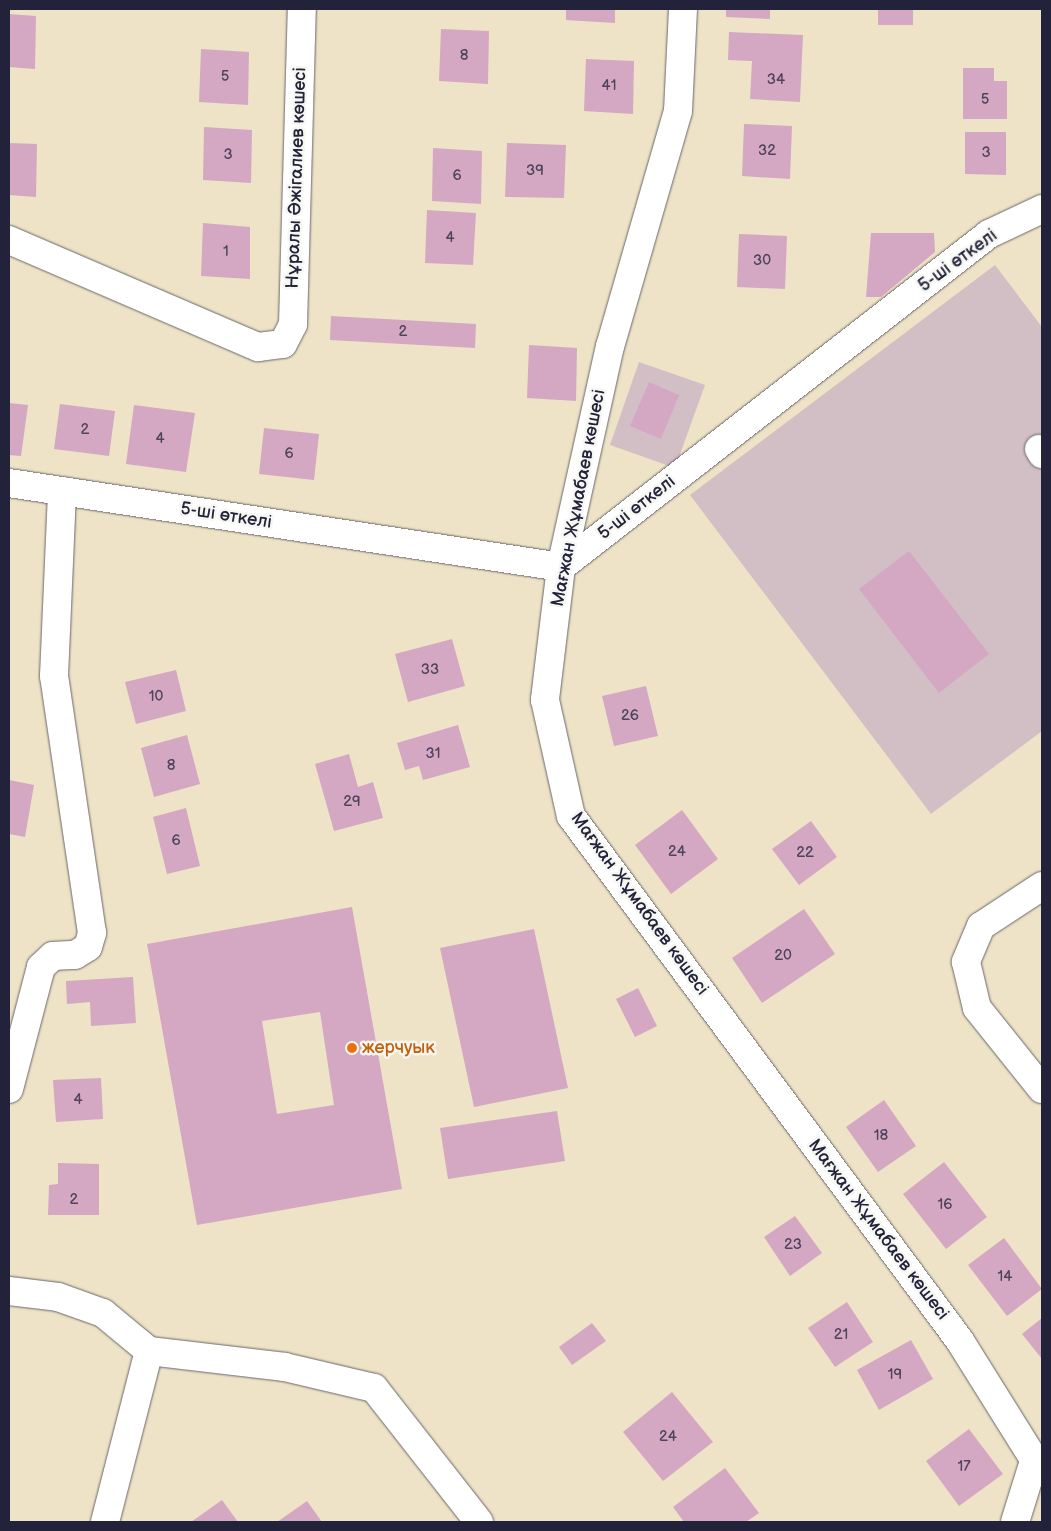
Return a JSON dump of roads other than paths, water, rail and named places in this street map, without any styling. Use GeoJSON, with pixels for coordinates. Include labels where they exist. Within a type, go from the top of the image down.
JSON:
{"type":"FeatureCollection","features":[{"type":"Feature","properties":{"kind":"street","name":"Нұралы Әжiгалиев көшесi"},"geometry":{"type":"LineString","coordinates":[[9,240],[258,347],[283,344],[293,324],[302,9]]}},
{"type":"Feature","properties":{"kind":"street","name":"Мағжан Жұмабаев көшесі"},"geometry":{"type":"LineString","coordinates":[[683,9],[678,111],[610,346],[561,566],[545,700],[571,816],[960,1341],[1038,1467]]}},
{"type":"Feature","properties":{"kind":"street","name":"5-ші өткелі"},"geometry":{"type":"LineString","coordinates":[[9,483],[561,566],[990,234],[1042,209]]}},
{"type":"Feature","properties":{"kind":"street"},"geometry":{"type":"LineString","coordinates":[[9,1089],[41,967],[52,956],[75,954],[88,947],[92,933],[54,676],[62,491]]}},
{"type":"Feature","properties":{"kind":"street"},"geometry":{"type":"LineString","coordinates":[[1042,886],[981,926],[966,962],[977,1008],[1042,1089]]}},
{"type":"Feature","properties":{"kind":"street"},"geometry":{"type":"LineString","coordinates":[[9,1291],[58,1297],[103,1313],[149,1351],[285,1367],[374,1388],[479,1522]]}},
{"type":"Feature","properties":{"kind":"street"},"geometry":{"type":"LineString","coordinates":[[105,1522],[149,1351]]}},
{"type":"Feature","properties":{"kind":"street"},"geometry":{"type":"LineString","coordinates":[[1015,1522],[1038,1467]]}},
{"type":"Feature","properties":{"kind":"place","name":"жерчуык"},"geometry":{"type":"Point","coordinates":[352,1048]}}]}
